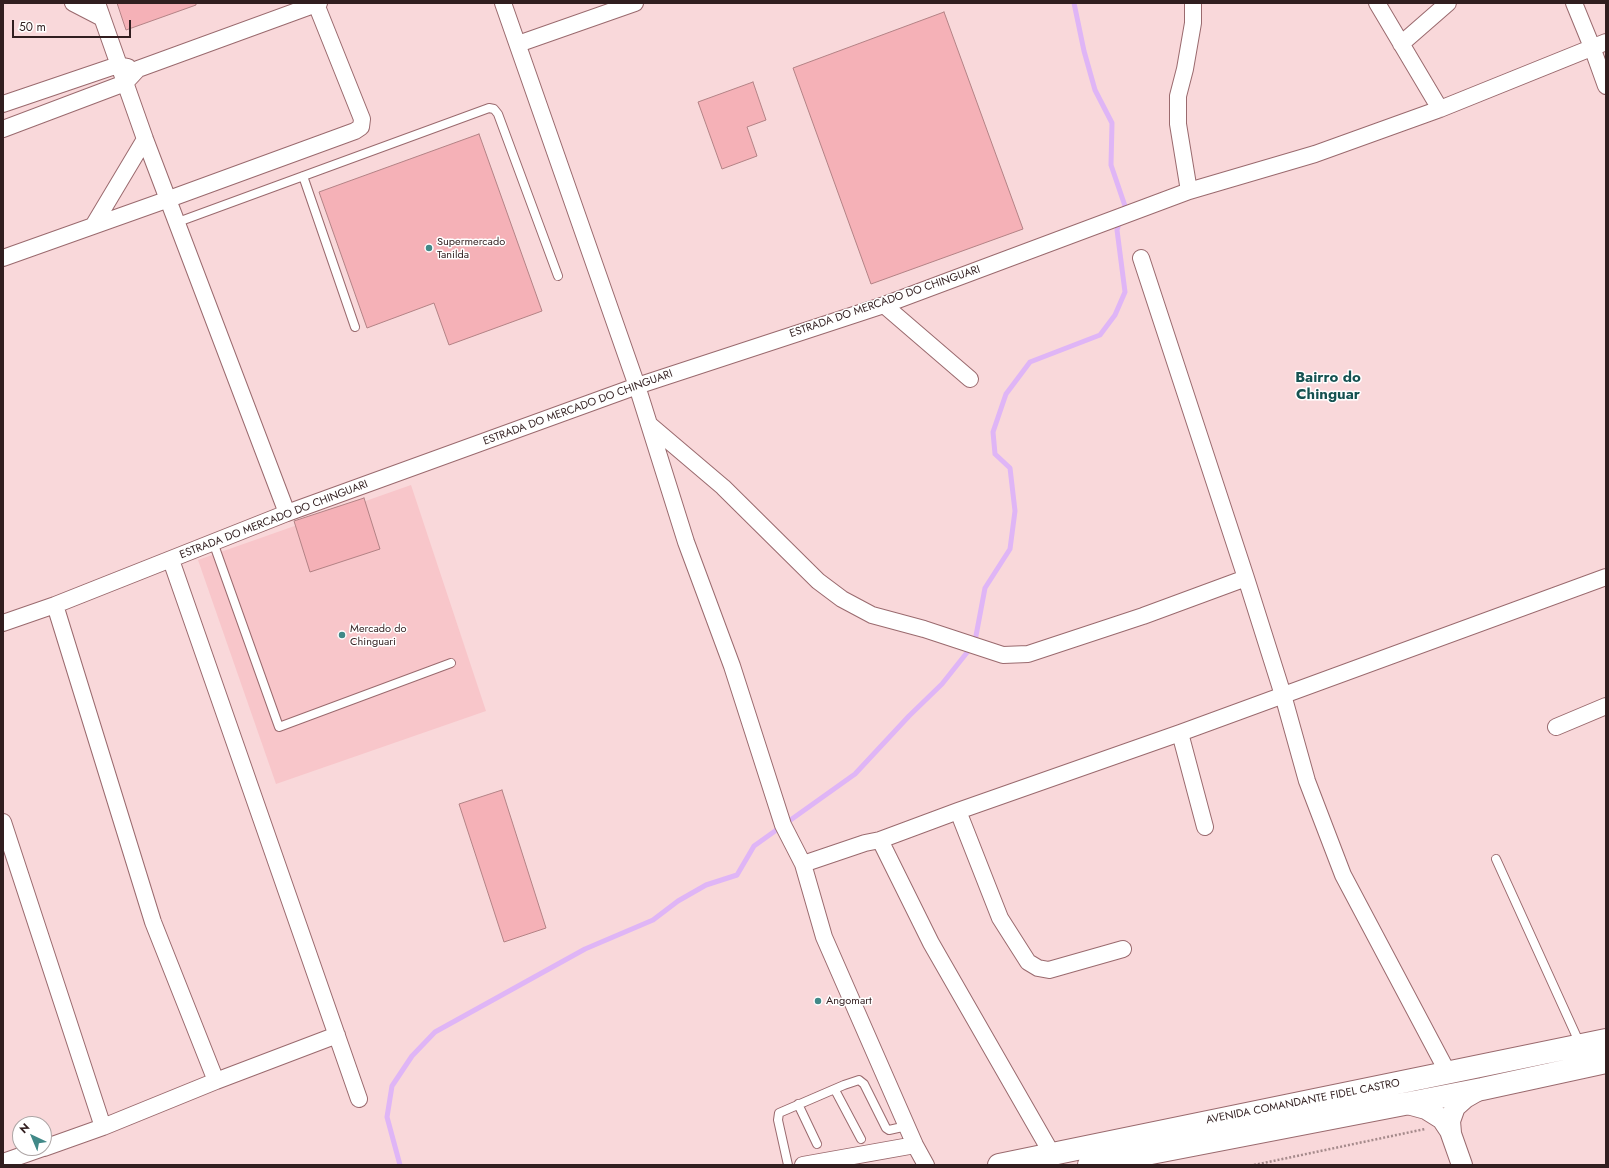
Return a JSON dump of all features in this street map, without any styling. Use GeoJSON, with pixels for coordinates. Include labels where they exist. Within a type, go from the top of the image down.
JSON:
{"type":"FeatureCollection","features":[{"type":"Feature","properties":{"kind":"highway","name":"AVENIDA COMANDANTE FIDEL CASTRO"},"geometry":{"type":"LineString","coordinates":[[999,1165],[1606,1040]]}},
{"type":"Feature","properties":{"kind":"highway","name":"AVENIDA COMANDANTE FIDEL CASTRO"},"geometry":{"type":"LineString","coordinates":[[1089,1165],[1127,1161],[1404,1103],[1482,1089],[1606,1062]]}},
{"type":"Feature","properties":{"kind":"street"},"geometry":{"type":"LineString","coordinates":[[73,3],[100,11],[145,139],[178,222],[287,513]]}},
{"type":"Feature","properties":{"kind":"street"},"geometry":{"type":"LineString","coordinates":[[503,3],[638,386],[686,542],[732,666],[783,825],[803,864],[824,937],[915,1145],[926,1165]]}},
{"type":"Feature","properties":{"kind":"street"},"geometry":{"type":"LineString","coordinates":[[518,44],[635,3]]}},
{"type":"Feature","properties":{"kind":"street"},"geometry":{"type":"LineString","coordinates":[[1189,191],[1178,124],[1178,96],[1185,69],[1193,22],[1193,3]]}},
{"type":"Feature","properties":{"kind":"street"},"geometry":{"type":"LineString","coordinates":[[1377,3],[1440,109]]}},
{"type":"Feature","properties":{"kind":"street"},"geometry":{"type":"LineString","coordinates":[[1401,44],[1448,3]]}},
{"type":"Feature","properties":{"kind":"street"},"geometry":{"type":"LineString","coordinates":[[1574,3],[1599,44],[1606,86]]}},
{"type":"Feature","properties":{"kind":"street"},"geometry":{"type":"LineString","coordinates":[[3,129],[125,83],[138,69],[318,4],[362,119],[362,127],[355,131],[169,200],[3,258]]}},
{"type":"Feature","properties":{"kind":"street","name":"ESTRADA DO MERCADO DO CHINGUARI"},"geometry":{"type":"LineString","coordinates":[[3,623],[55,605],[287,513],[638,386],[884,305],[1189,191],[1315,154],[1440,109],[1599,44]]}},
{"type":"Feature","properties":{"kind":"street"},"geometry":{"type":"LineString","coordinates":[[3,104],[118,65],[138,69]]}},
{"type":"Feature","properties":{"kind":"street"},"geometry":{"type":"LineString","coordinates":[[93,226],[145,139]]}},
{"type":"Feature","properties":{"kind":"street"},"geometry":{"type":"LineString","coordinates":[[1141,258],[1246,578],[1283,695],[1307,780],[1343,875],[1448,1073]]}},
{"type":"Feature","properties":{"kind":"street"},"geometry":{"type":"LineString","coordinates":[[884,305],[970,380]]}},
{"type":"Feature","properties":{"kind":"street"},"geometry":{"type":"LineString","coordinates":[[650,425],[723,487],[818,581],[842,599],[872,615],[924,629],[1003,655],[1028,654],[1143,616],[1246,578]]}},
{"type":"Feature","properties":{"kind":"street"},"geometry":{"type":"LineString","coordinates":[[171,560],[359,1099]]}},
{"type":"Feature","properties":{"kind":"street"},"geometry":{"type":"LineString","coordinates":[[803,864],[865,843],[880,840],[1180,733],[1606,577]]}},
{"type":"Feature","properties":{"kind":"street"},"geometry":{"type":"LineString","coordinates":[[55,605],[153,922],[216,1081]]}},
{"type":"Feature","properties":{"kind":"street"},"geometry":{"type":"LineString","coordinates":[[1556,727],[1606,706]]}},
{"type":"Feature","properties":{"kind":"street"},"geometry":{"type":"LineString","coordinates":[[1180,733],[1205,827]]}},
{"type":"Feature","properties":{"kind":"street"},"geometry":{"type":"LineString","coordinates":[[958,811],[1000,918],[1028,962],[1038,968],[1049,970],[1122,949]]}},
{"type":"Feature","properties":{"kind":"street"},"geometry":{"type":"LineString","coordinates":[[3,822],[103,1127]]}},
{"type":"Feature","properties":{"kind":"street"},"geometry":{"type":"LineString","coordinates":[[880,840],[931,943],[1052,1154]]}},
{"type":"Feature","properties":{"kind":"street"},"geometry":{"type":"LineString","coordinates":[[52,1145],[103,1127],[216,1081],[337,1035]]}},
{"type":"Feature","properties":{"kind":"street"},"geometry":{"type":"LineString","coordinates":[[1449,1129],[1455,1107],[1465,1098],[1482,1089]]}},
{"type":"Feature","properties":{"kind":"street"},"geometry":{"type":"LineString","coordinates":[[1404,1103],[1426,1109],[1436,1114],[1449,1129],[1462,1165]]}},
{"type":"Feature","properties":{"kind":"street"},"geometry":{"type":"LineString","coordinates":[[803,1165],[915,1145]]}},
{"type":"Feature","properties":{"kind":"street"},"geometry":{"type":"LineString","coordinates":[[3,1162],[20,1156]]}},
{"type":"Feature","properties":{"kind":"lane"},"geometry":{"type":"LineString","coordinates":[[178,222],[485,108],[494,109],[498,114],[558,276]]}},
{"type":"Feature","properties":{"kind":"lane"},"geometry":{"type":"LineString","coordinates":[[303,176],[355,327]]}},
{"type":"Feature","properties":{"kind":"lane"},"geometry":{"type":"LineString","coordinates":[[213,542],[279,727],[451,663]]}},
{"type":"Feature","properties":{"kind":"lane"},"geometry":{"type":"LineString","coordinates":[[1496,859],[1581,1045]]}},
{"type":"Feature","properties":{"kind":"lane"},"geometry":{"type":"LineString","coordinates":[[788,1165],[778,1120],[779,1113],[859,1080],[864,1084],[886,1128],[889,1130],[907,1126]]}},
{"type":"Feature","properties":{"kind":"lane"},"geometry":{"type":"LineString","coordinates":[[835,1090],[861,1139]]}},
{"type":"Feature","properties":{"kind":"lane"},"geometry":{"type":"LineString","coordinates":[[798,1104],[817,1144]]}},
{"type":"Feature","properties":{"kind":"path"},"geometry":{"type":"LineString","coordinates":[[1254,1165],[1449,1129]]}},
{"type":"Feature","properties":{"kind":"shaded area","name":"Mercado do Chinguari"},"geometry":{"type":"Polygon","coordinates":[[[411,485],[486,711],[276,784],[198,560],[411,485]]]}},
{"type":"Feature","properties":{"kind":"building"},"geometry":{"type":"Polygon","coordinates":[[[117,3],[196,3],[196,5],[126,30],[117,3]]]}},
{"type":"Feature","properties":{"kind":"building"},"geometry":{"type":"Polygon","coordinates":[[[944,12],[1023,229],[871,284],[793,68],[944,12]]]}},
{"type":"Feature","properties":{"kind":"building"},"geometry":{"type":"Polygon","coordinates":[[[753,82],[766,120],[747,127],[757,156],[722,169],[698,102],[753,82]]]}},
{"type":"Feature","properties":{"kind":"building","name":"Supermercado Tanilda"},"geometry":{"type":"Polygon","coordinates":[[[479,134],[542,311],[449,345],[434,303],[367,328],[319,192],[479,134]]]}},
{"type":"Feature","properties":{"kind":"building"},"geometry":{"type":"Polygon","coordinates":[[[364,498],[380,549],[310,572],[294,521],[364,498]]]}},
{"type":"Feature","properties":{"kind":"building"},"geometry":{"type":"Polygon","coordinates":[[[502,790],[546,928],[504,942],[459,804],[502,790]]]}},
{"type":"Feature","properties":{"kind":"waterway"},"geometry":{"type":"LineString","coordinates":[[1074,3],[1084,51],[1095,90],[1112,123],[1111,165],[1125,206],[1123,213]]}},
{"type":"Feature","properties":{"kind":"waterway"},"geometry":{"type":"LineString","coordinates":[[400,1165],[387,1117],[392,1086],[412,1056],[435,1032],[585,949],[653,920],[678,901],[706,885],[737,875],[754,846],[855,774],[909,716],[942,684],[973,645],[985,588],[1010,549],[1015,511],[1010,468],[995,454],[993,432],[1006,394],[1030,362],[1100,335],[1115,315],[1125,292],[1117,230],[1120,220]]}},
{"type":"Feature","properties":{"kind":"place","name":"Supermercado Tanilda"},"geometry":{"type":"Point","coordinates":[429,248]}},
{"type":"Feature","properties":{"kind":"place","name":"Mercado do Chinguari"},"geometry":{"type":"Point","coordinates":[342,635]}},
{"type":"Feature","properties":{"kind":"place","name":"Angomart"},"geometry":{"type":"Point","coordinates":[818,1001]}},
{"type":"Feature","properties":{"kind":"district","name":"Bairro do Chinguar"},"geometry":{"type":"Point","coordinates":[1328,386]}}]}
